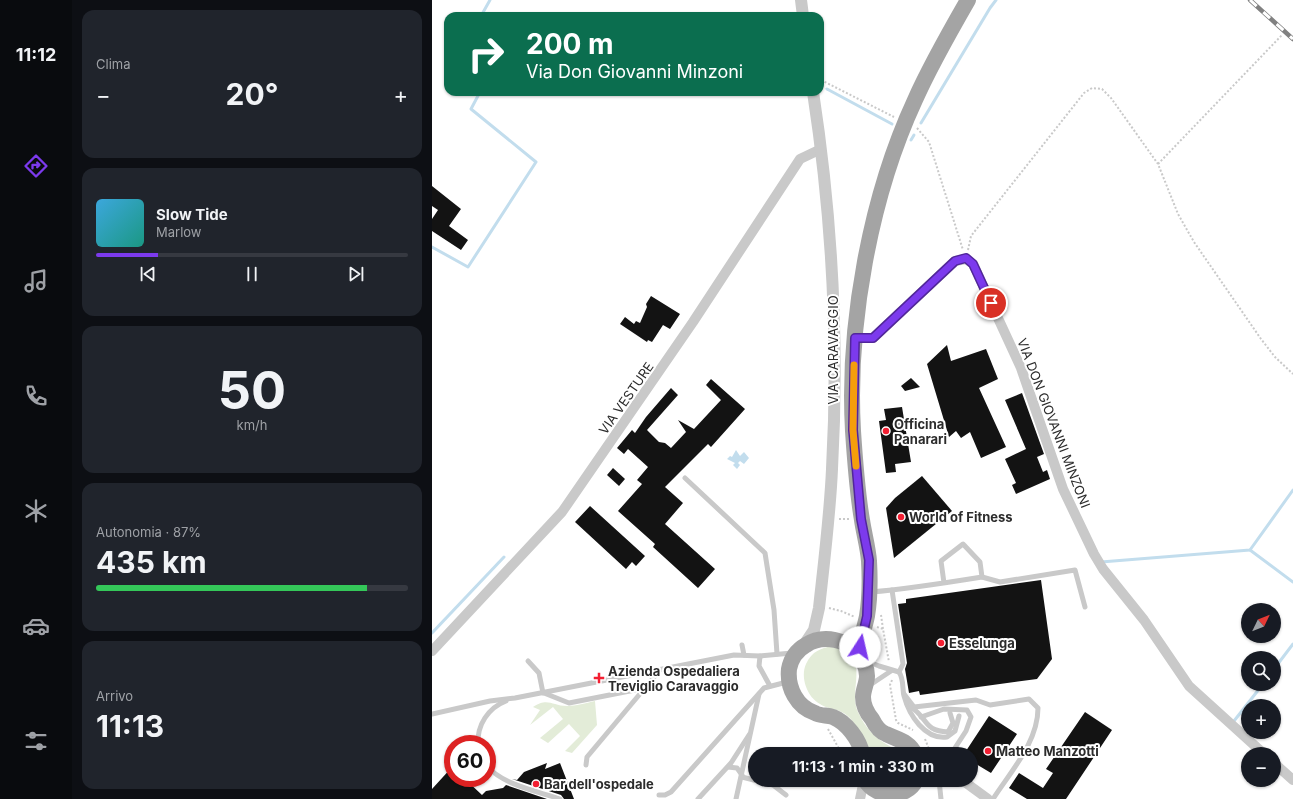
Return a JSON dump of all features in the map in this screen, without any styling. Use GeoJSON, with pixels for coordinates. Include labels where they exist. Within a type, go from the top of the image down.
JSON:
{"type":"FeatureCollection","features":[{"type":"Feature","properties":{"kind":"main road","name":"VIA CARAVAGGIO"},"geometry":{"type":"LineString","coordinates":[[863,700],[867,678],[865,665],[862,659],[861,641],[867,616],[869,560],[861,519],[853,430],[855,338],[868,244],[881,194],[897,145],[914,102],[968,0]]}},
{"type":"Feature","properties":{"kind":"main road","name":"VIA CARAVAGGIO"},"geometry":{"type":"LineString","coordinates":[[858,747],[851,732],[840,721],[834,717],[816,714],[801,704],[793,695],[790,681],[790,665],[800,649],[815,640],[832,640],[854,627],[859,619],[869,593]]}},
{"type":"Feature","properties":{"kind":"main road"},"geometry":{"type":"LineString","coordinates":[[832,640],[845,643],[862,659]]}},
{"type":"Feature","properties":{"kind":"main road"},"geometry":{"type":"LineString","coordinates":[[863,700],[864,707],[877,726],[885,734],[904,741],[910,747]]}},
{"type":"Feature","properties":{"kind":"main road"},"geometry":{"type":"LineString","coordinates":[[868,787],[881,798],[900,797],[912,787]]}},
{"type":"Feature","properties":{"kind":"street"},"geometry":{"type":"LineString","coordinates":[[801,0],[802,12]]}},
{"type":"Feature","properties":{"kind":"street","name":"VIA CARAVAGGIO"},"geometry":{"type":"LineString","coordinates":[[800,649],[814,630],[819,608],[832,469],[834,395],[832,268],[821,149],[814,96]]}},
{"type":"Feature","properties":{"kind":"street","name":"VIA VESTURE"},"geometry":{"type":"LineString","coordinates":[[432,650],[562,512],[693,322],[800,159],[821,149]]}},
{"type":"Feature","properties":{"kind":"street"},"geometry":{"type":"LineString","coordinates":[[855,338],[873,338],[955,261],[966,258]]}},
{"type":"Feature","properties":{"kind":"street","name":"VIA DON GIOVANNI MINZONI"},"geometry":{"type":"LineString","coordinates":[[966,258],[973,264],[1021,368],[1063,489],[1094,554],[1103,569],[1144,620],[1189,686],[1256,747]]}},
{"type":"Feature","properties":{"kind":"street","name":"VIA CARAVAGGIO"},"geometry":{"type":"LineString","coordinates":[[819,608],[823,630],[832,640]]}},
{"type":"Feature","properties":{"kind":"street"},"geometry":{"type":"LineString","coordinates":[[1281,769],[1293,780]]}},
{"type":"Feature","properties":{"kind":"street"},"geometry":{"type":"LineString","coordinates":[[860,799],[863,787]]}},
{"type":"Feature","properties":{"kind":"street"},"geometry":{"type":"LineString","coordinates":[[972,787],[988,799]]}},
{"type":"Feature","properties":{"kind":"lane"},"geometry":{"type":"LineString","coordinates":[[685,478],[765,553],[774,610],[777,654]]}},
{"type":"Feature","properties":{"kind":"lane"},"geometry":{"type":"LineString","coordinates":[[944,583],[941,561],[964,544],[980,562],[982,577]]}},
{"type":"Feature","properties":{"kind":"lane"},"geometry":{"type":"LineString","coordinates":[[869,593],[982,577],[1000,582],[1075,570],[1085,607]]}},
{"type":"Feature","properties":{"kind":"lane"},"geometry":{"type":"LineString","coordinates":[[892,590],[903,664],[899,672]]}},
{"type":"Feature","properties":{"kind":"lane"},"geometry":{"type":"LineString","coordinates":[[742,645],[744,656]]}},
{"type":"Feature","properties":{"kind":"lane"},"geometry":{"type":"LineString","coordinates":[[432,714],[490,701],[543,693],[734,655],[760,656],[800,649]]}},
{"type":"Feature","properties":{"kind":"lane"},"geometry":{"type":"LineString","coordinates":[[760,656],[759,666],[770,686]]}},
{"type":"Feature","properties":{"kind":"lane"},"geometry":{"type":"LineString","coordinates":[[862,659],[890,671],[899,672]]}},
{"type":"Feature","properties":{"kind":"lane"},"geometry":{"type":"LineString","coordinates":[[528,662],[539,673],[543,693]]}},
{"type":"Feature","properties":{"kind":"lane"},"geometry":{"type":"LineString","coordinates":[[586,765],[587,757],[660,670]]}},
{"type":"Feature","properties":{"kind":"lane"},"geometry":{"type":"LineString","coordinates":[[863,700],[870,685],[890,671]]}},
{"type":"Feature","properties":{"kind":"lane"},"geometry":{"type":"LineString","coordinates":[[899,672],[902,678],[906,704],[925,732],[933,736],[943,738],[951,735],[955,731],[959,716]]}},
{"type":"Feature","properties":{"kind":"lane"},"geometry":{"type":"LineString","coordinates":[[659,795],[666,795],[671,792],[760,693],[770,686],[790,681]]}},
{"type":"Feature","properties":{"kind":"lane"},"geometry":{"type":"LineString","coordinates":[[543,693],[569,703],[645,688]]}},
{"type":"Feature","properties":{"kind":"lane"},"geometry":{"type":"LineString","coordinates":[[736,799],[760,693]]}},
{"type":"Feature","properties":{"kind":"lane"},"geometry":{"type":"LineString","coordinates":[[904,694],[914,707],[976,700],[990,705],[1029,699],[1038,708],[1038,716],[1032,738],[993,799]]}},
{"type":"Feature","properties":{"kind":"lane"},"geometry":{"type":"LineString","coordinates":[[479,735],[480,727],[486,715],[498,704],[515,698]]}},
{"type":"Feature","properties":{"kind":"lane"},"geometry":{"type":"LineString","coordinates":[[906,704],[919,712],[929,726],[936,732],[948,732],[953,723],[950,713]]}},
{"type":"Feature","properties":{"kind":"lane"},"geometry":{"type":"LineString","coordinates":[[922,717],[944,709],[967,710],[971,717],[966,731],[956,747]]}},
{"type":"Feature","properties":{"kind":"lane"},"geometry":{"type":"LineString","coordinates":[[698,799],[728,767],[743,746],[753,727]]}},
{"type":"Feature","properties":{"kind":"lane"},"geometry":{"type":"LineString","coordinates":[[728,767],[737,768],[742,776],[773,785],[786,795]]}},
{"type":"Feature","properties":{"kind":"lane"},"geometry":{"type":"LineString","coordinates":[[496,774],[509,781],[560,799]]}},
{"type":"Feature","properties":{"kind":"lane"},"geometry":{"type":"LineString","coordinates":[[940,787],[941,799]]}},
{"type":"Feature","properties":{"kind":"path"},"geometry":{"type":"LineString","coordinates":[[1158,164],[1282,35]]}},
{"type":"Feature","properties":{"kind":"path"},"geometry":{"type":"LineString","coordinates":[[824,82],[897,118]]}},
{"type":"Feature","properties":{"kind":"path"},"geometry":{"type":"LineString","coordinates":[[966,258],[971,236],[1084,94],[1092,88],[1102,89],[1111,98],[1158,164],[1178,214],[1194,242],[1261,339],[1275,357],[1293,374]]}},
{"type":"Feature","properties":{"kind":"path"},"geometry":{"type":"LineString","coordinates":[[915,127],[929,142],[966,258]]}},
{"type":"Feature","properties":{"kind":"path"},"geometry":{"type":"LineString","coordinates":[[880,610],[883,629]]}},
{"type":"Feature","properties":{"kind":"green space"},"geometry":{"type":"Polygon","coordinates":[[[833,646],[845,652],[853,659],[856,667],[855,694],[859,714],[870,731],[891,747],[866,747],[859,731],[850,718],[842,712],[820,704],[811,697],[804,681],[804,669],[808,660],[814,653],[833,646]]]}},
{"type":"Feature","properties":{"kind":"green space"},"geometry":{"type":"Polygon","coordinates":[[[595,701],[597,725],[572,753],[565,751],[580,736],[569,724],[548,743],[540,738],[563,719],[553,707],[530,725],[540,710],[533,707],[538,704],[546,702],[562,706],[570,706],[595,701]]]}},
{"type":"Feature","properties":{"kind":"green space"},"geometry":{"type":"Polygon","coordinates":[[[883,787],[897,787],[886,789],[883,787]]]}},
{"type":"Feature","properties":{"kind":"water"},"geometry":{"type":"Polygon","coordinates":[[[736,450],[740,456],[744,452],[749,458],[744,464],[740,461],[738,463],[740,465],[737,469],[733,465],[735,463],[727,459],[730,456],[732,457],[736,450]]]}},
{"type":"Feature","properties":{"kind":"building"},"geometry":{"type":"Polygon","coordinates":[[[432,186],[461,209],[449,226],[468,240],[461,250],[432,231],[432,219],[438,210],[432,206],[432,186]]]}},
{"type":"Feature","properties":{"kind":"building"},"geometry":{"type":"Polygon","coordinates":[[[651,296],[680,314],[670,329],[663,325],[652,342],[648,340],[647,342],[620,324],[625,317],[634,324],[636,321],[640,323],[647,307],[646,304],[651,296]]]}},
{"type":"Feature","properties":{"kind":"building"},"geometry":{"type":"Polygon","coordinates":[[[947,345],[951,361],[986,349],[998,379],[979,388],[1006,447],[981,458],[970,432],[961,438],[956,431],[949,437],[927,364],[947,345]]]}},
{"type":"Feature","properties":{"kind":"building"},"geometry":{"type":"Polygon","coordinates":[[[911,378],[920,387],[905,391],[901,386],[911,378]]]}},
{"type":"Feature","properties":{"kind":"building"},"geometry":{"type":"Polygon","coordinates":[[[711,379],[745,409],[711,447],[708,444],[665,487],[683,503],[665,524],[715,569],[698,588],[653,547],[655,544],[618,511],[642,484],[637,480],[648,467],[628,449],[624,454],[617,448],[632,430],[635,433],[646,417],[671,388],[678,395],[647,430],[659,442],[665,443],[671,448],[686,432],[678,420],[694,429],[721,400],[706,385],[711,379]]]}},
{"type":"Feature","properties":{"kind":"building"},"geometry":{"type":"Polygon","coordinates":[[[1022,393],[1044,454],[1037,457],[1043,472],[1047,470],[1050,479],[1016,494],[1012,485],[1016,483],[1005,459],[1026,449],[1005,400],[1022,393]]]}},
{"type":"Feature","properties":{"kind":"building"},"geometry":{"type":"Polygon","coordinates":[[[902,407],[911,462],[895,464],[896,472],[886,473],[879,421],[886,420],[884,409],[902,407]]]}},
{"type":"Feature","properties":{"kind":"building"},"geometry":{"type":"Polygon","coordinates":[[[613,468],[625,479],[619,486],[607,475],[613,468]]]}},
{"type":"Feature","properties":{"kind":"building"},"geometry":{"type":"Polygon","coordinates":[[[922,476],[952,511],[894,558],[886,508],[895,498],[922,476]]]}},
{"type":"Feature","properties":{"kind":"building"},"geometry":{"type":"Polygon","coordinates":[[[590,506],[645,556],[636,566],[632,562],[626,569],[575,522],[590,506]]]}},
{"type":"Feature","properties":{"kind":"building"},"geometry":{"type":"Polygon","coordinates":[[[1041,580],[1052,659],[1037,679],[920,695],[919,691],[909,693],[905,669],[907,663],[898,604],[906,603],[906,599],[1041,580]]]}},
{"type":"Feature","properties":{"kind":"building"},"geometry":{"type":"Polygon","coordinates":[[[1085,712],[1112,730],[1066,799],[1027,799],[1009,788],[1019,773],[1043,788],[1053,773],[1046,769],[1085,712]]]}},
{"type":"Feature","properties":{"kind":"building"},"geometry":{"type":"Polygon","coordinates":[[[989,716],[1017,734],[991,773],[978,765],[978,747],[969,747],[989,716]]]}},
{"type":"Feature","properties":{"kind":"building"},"geometry":{"type":"Polygon","coordinates":[[[547,763],[545,769],[560,763],[574,799],[564,799],[561,795],[512,779],[517,780],[524,772],[547,763]]]}},
{"type":"Feature","properties":{"kind":"building"},"geometry":{"type":"Polygon","coordinates":[[[444,776],[444,787],[474,787],[482,795],[486,791],[503,788],[506,785],[547,799],[432,799],[432,789],[444,776]]]}},
{"type":"Feature","properties":{"kind":"waterway"},"geometry":{"type":"LineString","coordinates":[[483,12],[490,0]]}},
{"type":"Feature","properties":{"kind":"waterway"},"geometry":{"type":"LineString","coordinates":[[921,123],[996,0]]}},
{"type":"Feature","properties":{"kind":"waterway"},"geometry":{"type":"LineString","coordinates":[[827,89],[892,124]]}},
{"type":"Feature","properties":{"kind":"waterway"},"geometry":{"type":"LineString","coordinates":[[432,247],[468,267],[536,162],[471,109],[478,96]]}},
{"type":"Feature","properties":{"kind":"waterway"},"geometry":{"type":"LineString","coordinates":[[911,140],[914,135]]}},
{"type":"Feature","properties":{"kind":"waterway"},"geometry":{"type":"LineString","coordinates":[[1101,562],[1250,550],[1293,490]]}},
{"type":"Feature","properties":{"kind":"waterway"},"geometry":{"type":"LineString","coordinates":[[1250,550],[1293,582]]}},
{"type":"Feature","properties":{"kind":"waterway"},"geometry":{"type":"LineString","coordinates":[[432,633],[504,557]]}},
{"type":"Feature","properties":{"kind":"waterway"},"geometry":{"type":"LineString","coordinates":[[1281,660],[1293,644]]}},
{"type":"Feature","properties":{"kind":"waterway"},"geometry":{"type":"LineString","coordinates":[[1234,721],[1258,691]]}},
{"type":"Feature","properties":{"kind":"railway"},"geometry":{"type":"LineString","coordinates":[[1250,0],[1293,39]]}},
{"type":"Feature","properties":{"kind":"slow traffic"},"geometry":{"type":"LineString","coordinates":[[854,365],[853,430],[856,466]]}},
{"type":"Feature","properties":{"kind":"place","name":"Officina Panarari"},"geometry":{"type":"Point","coordinates":[886,431]}},
{"type":"Feature","properties":{"kind":"place","name":"World of Fitness"},"geometry":{"type":"Point","coordinates":[901,517]}},
{"type":"Feature","properties":{"kind":"place","name":"Esselunga"},"geometry":{"type":"Point","coordinates":[941,643]}},
{"type":"Feature","properties":{"kind":"place","name":"Azienda Ospedaliera Treviglio Caravaggio"},"geometry":{"type":"Point","coordinates":[599,678]}},
{"type":"Feature","properties":{"kind":"place","name":"Matteo Manzotti"},"geometry":{"type":"Point","coordinates":[988,751]}},
{"type":"Feature","properties":{"kind":"place","name":"Bar dell'ospedale"},"geometry":{"type":"Point","coordinates":[536,784]}},
{"type":"Feature","properties":{"kind":"route"},"geometry":{"type":"LineString","coordinates":[[860,647],[867,616],[869,560],[861,519],[853,430],[855,338],[873,338],[955,261],[960,259],[966,258],[973,264],[991,303]]}}]}
